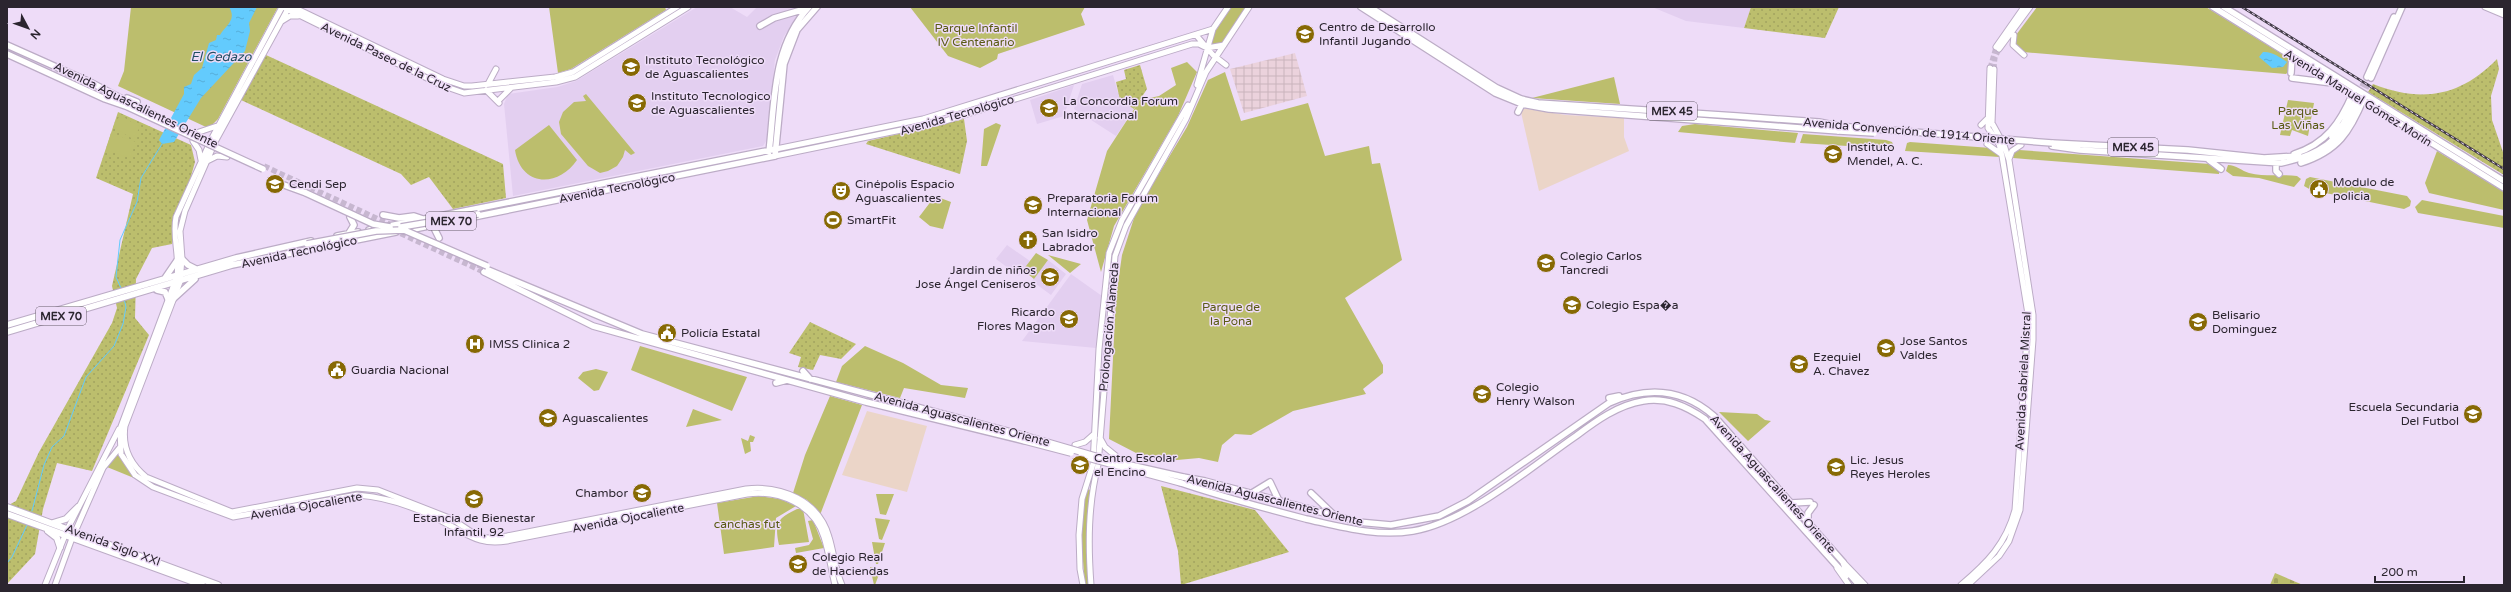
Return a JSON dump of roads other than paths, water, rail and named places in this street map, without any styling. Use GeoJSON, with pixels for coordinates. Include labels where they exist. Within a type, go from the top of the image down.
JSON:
{"type":"FeatureCollection","features":[{"type":"Feature","properties":{"kind":"highway","name":"Avenida Siglo XXI"},"geometry":{"type":"LineString","coordinates":[[7,507],[53,523],[74,534],[218,585]]}},
{"type":"Feature","properties":{"kind":"highway"},"geometry":{"type":"LineString","coordinates":[[53,523],[66,519],[78,507]]}},
{"type":"Feature","properties":{"kind":"highway","name":"Avenida Siglo XXI"},"geometry":{"type":"LineString","coordinates":[[7,514],[42,527],[66,531]]}},
{"type":"Feature","properties":{"kind":"highway"},"geometry":{"type":"LineString","coordinates":[[42,527],[56,538],[60,547]]}},
{"type":"Feature","properties":{"kind":"highway","name":"Avenida Siglo XXI"},"geometry":{"type":"LineString","coordinates":[[74,534],[202,585]]}},
{"type":"Feature","properties":{"kind":"main road","name":"Avenida Paseo de la Cruz"},"geometry":{"type":"LineString","coordinates":[[294,7],[441,86],[464,93],[556,82],[575,77],[688,7]]}},
{"type":"Feature","properties":{"kind":"main road","name":"Avenida Paseo de la Cruz"},"geometry":{"type":"LineString","coordinates":[[285,8],[301,12],[443,79],[464,86],[554,77],[573,72],[677,7]]}},
{"type":"Feature","properties":{"kind":"main road"},"geometry":{"type":"LineString","coordinates":[[772,156],[784,64],[797,30],[817,7]]}},
{"type":"Feature","properties":{"kind":"main road","name":"Prolongación Alameda"},"geometry":{"type":"LineString","coordinates":[[1083,585],[1079,565],[1078,535],[1082,499],[1093,464],[1099,349],[1107,264],[1111,247],[1122,220],[1186,110],[1201,74],[1213,29],[1228,7]]}},
{"type":"Feature","properties":{"kind":"main road","name":"Prolongación Alameda"},"geometry":{"type":"LineString","coordinates":[[1091,585],[1088,556],[1091,491],[1098,465],[1115,256],[1123,232],[1186,119],[1198,88],[1215,58],[1249,7]]}},
{"type":"Feature","properties":{"kind":"main road","name":"Avenida Convención de 1914 Oriente"},"geometry":{"type":"LineString","coordinates":[[1361,7],[1496,93],[1522,104],[1549,109],[1839,128],[2279,162]]}},
{"type":"Feature","properties":{"kind":"main road","name":"Avenida Convención de 1914 Oriente"},"geometry":{"type":"LineString","coordinates":[[1370,7],[1497,88],[1521,99],[1538,102],[1819,122],[1839,128]]}},
{"type":"Feature","properties":{"kind":"main road"},"geometry":{"type":"LineString","coordinates":[[2024,7],[1998,48],[2030,7]]}},
{"type":"Feature","properties":{"kind":"main road","name":"Avenida Manuel Gómez Morín"},"geometry":{"type":"LineString","coordinates":[[2213,7],[2334,83],[2354,92]]}},
{"type":"Feature","properties":{"kind":"main road"},"geometry":{"type":"LineString","coordinates":[[2216,7],[2222,10],[2225,7]]}},
{"type":"Feature","properties":{"kind":"main road","name":"Avenida Manuel Gómez Morín"},"geometry":{"type":"LineString","coordinates":[[2225,7],[2354,92],[2504,181]]}},
{"type":"Feature","properties":{"kind":"main road"},"geometry":{"type":"LineString","coordinates":[[2398,7],[2369,77],[2382,53],[2402,7]]}},
{"type":"Feature","properties":{"kind":"main road"},"geometry":{"type":"LineString","coordinates":[[2485,7],[2504,15]]}},
{"type":"Feature","properties":{"kind":"main road"},"geometry":{"type":"LineString","coordinates":[[2495,7],[2504,11]]}},
{"type":"Feature","properties":{"kind":"main road"},"geometry":{"type":"LineString","coordinates":[[209,148],[280,23],[285,8]]}},
{"type":"Feature","properties":{"kind":"main road"},"geometry":{"type":"LineString","coordinates":[[209,148],[220,122],[285,8]]}},
{"type":"Feature","properties":{"kind":"main road"},"geometry":{"type":"LineString","coordinates":[[773,150],[781,57],[790,31],[808,8]]}},
{"type":"Feature","properties":{"kind":"main road"},"geometry":{"type":"LineString","coordinates":[[760,26],[774,18],[808,8]]}},
{"type":"Feature","properties":{"kind":"main road"},"geometry":{"type":"LineString","coordinates":[[280,23],[290,16],[301,12]]}},
{"type":"Feature","properties":{"kind":"main road","name":"Avenida Tecnológico"},"geometry":{"type":"LineString","coordinates":[[7,325],[196,269],[293,245],[923,119],[1213,29]]}},
{"type":"Feature","properties":{"kind":"main road"},"geometry":{"type":"LineString","coordinates":[[1196,35],[1215,58],[1226,65]]}},
{"type":"Feature","properties":{"kind":"main road"},"geometry":{"type":"LineString","coordinates":[[2014,35],[2013,45],[2024,56]]}},
{"type":"Feature","properties":{"kind":"main road","name":"Avenida Tecnológico"},"geometry":{"type":"LineString","coordinates":[[7,332],[154,290],[200,275],[264,258],[938,123],[1192,44],[1199,44],[1207,48],[1224,46]]}},
{"type":"Feature","properties":{"kind":"main road","name":"Avenida Aguascalientes Oriente"},"geometry":{"type":"LineString","coordinates":[[7,45],[92,83],[129,105],[264,167]]}},
{"type":"Feature","properties":{"kind":"main road"},"geometry":{"type":"LineString","coordinates":[[1198,88],[1207,59],[1207,48]]}},
{"type":"Feature","properties":{"kind":"main road","name":"Avenida Aguascalientes Oriente"},"geometry":{"type":"LineString","coordinates":[[7,54],[105,99],[129,105]]}},
{"type":"Feature","properties":{"kind":"main road"},"geometry":{"type":"LineString","coordinates":[[34,57],[45,57]]}},
{"type":"Feature","properties":{"kind":"main road"},"geometry":{"type":"LineString","coordinates":[[2292,57],[2292,75],[2334,83]]}},
{"type":"Feature","properties":{"kind":"main road","name":"Avenida Gabriela Mistral"},"geometry":{"type":"LineString","coordinates":[[1961,585],[1994,555],[2011,524],[2014,510],[2028,314],[2002,156],[1999,144],[1988,128],[1987,119],[1992,68],[1992,124],[2004,145],[2009,160],[2033,326],[2020,510],[2009,541],[1999,556],[1968,585]]}},
{"type":"Feature","properties":{"kind":"main road"},"geometry":{"type":"LineString","coordinates":[[488,84],[496,69]]}},
{"type":"Feature","properties":{"kind":"main road"},"geometry":{"type":"LineString","coordinates":[[92,83],[137,102]]}},
{"type":"Feature","properties":{"kind":"main road"},"geometry":{"type":"LineString","coordinates":[[486,90],[499,101],[513,87]]}},
{"type":"Feature","properties":{"kind":"main road"},"geometry":{"type":"LineString","coordinates":[[2279,174],[2276,171],[2279,162],[2307,149],[2328,136],[2340,122],[2354,92]]}},
{"type":"Feature","properties":{"kind":"main road"},"geometry":{"type":"LineString","coordinates":[[2279,162],[2291,165],[2300,163],[2326,152],[2347,133],[2359,113],[2364,98]]}},
{"type":"Feature","properties":{"kind":"main road","name":"Avenida Manuel Gómez Morín"},"geometry":{"type":"LineString","coordinates":[[2364,98],[2378,110],[2504,188]]}},
{"type":"Feature","properties":{"kind":"main road"},"geometry":{"type":"LineString","coordinates":[[1518,112],[1522,104]]}},
{"type":"Feature","properties":{"kind":"main road","name":"Avenida Convención de 1914 Oriente"},"geometry":{"type":"LineString","coordinates":[[2052,144],[2209,160],[2279,162],[2300,156],[2328,140],[2343,124],[2356,104]]}},
{"type":"Feature","properties":{"kind":"main road"},"geometry":{"type":"LineString","coordinates":[[2359,113],[2367,108],[2378,110]]}},
{"type":"Feature","properties":{"kind":"main road"},"geometry":{"type":"LineString","coordinates":[[1982,125],[1987,119]]}},
{"type":"Feature","properties":{"kind":"main road"},"geometry":{"type":"LineString","coordinates":[[199,132],[213,129],[220,122]]}},
{"type":"Feature","properties":{"kind":"main road"},"geometry":{"type":"LineString","coordinates":[[193,141],[200,150],[203,163],[214,156],[227,157]]}},
{"type":"Feature","properties":{"kind":"main road"},"geometry":{"type":"LineString","coordinates":[[1987,144],[2002,156]]}},
{"type":"Feature","properties":{"kind":"main road"},"geometry":{"type":"LineString","coordinates":[[2009,160],[2012,151],[2021,145]]}},
{"type":"Feature","properties":{"kind":"main road","name":"Avenida Ojocaliente"},"geometry":{"type":"LineString","coordinates":[[209,148],[181,221],[180,282],[170,300],[120,429],[120,447],[130,469],[149,485],[233,517],[357,495],[372,496],[427,515],[483,542],[515,540],[747,494],[777,494],[801,506],[817,522],[824,536],[836,585]]}},
{"type":"Feature","properties":{"kind":"main road"},"geometry":{"type":"LineString","coordinates":[[2209,160],[2221,169]]}},
{"type":"Feature","properties":{"kind":"main road"},"geometry":{"type":"LineString","coordinates":[[284,185],[306,193],[373,224],[390,227],[406,227],[478,214],[504,211]]}},
{"type":"Feature","properties":{"kind":"main road"},"geometry":{"type":"LineString","coordinates":[[383,215],[399,218],[414,216],[423,219]]}},
{"type":"Feature","properties":{"kind":"main road"},"geometry":{"type":"LineString","coordinates":[[348,233],[354,226],[350,217]]}},
{"type":"Feature","properties":{"kind":"main road"},"geometry":{"type":"LineString","coordinates":[[439,238],[435,230],[441,223]]}},
{"type":"Feature","properties":{"kind":"main road"},"geometry":{"type":"LineString","coordinates":[[293,245],[307,244],[376,231],[404,230],[486,269],[502,272]]}},
{"type":"Feature","properties":{"kind":"main road"},"geometry":{"type":"LineString","coordinates":[[165,278],[180,259],[188,266],[196,269]]}},
{"type":"Feature","properties":{"kind":"main road","name":"Avenida Aguascalientes Oriente"},"geometry":{"type":"LineString","coordinates":[[486,269],[526,284],[621,327],[1025,439],[1182,480],[1252,493],[1336,517],[1370,524],[1391,525],[1438,516],[1468,501],[1598,409],[1626,395],[1649,391],[1672,391],[1705,408],[1734,437],[1843,562],[1865,585]]}},
{"type":"Feature","properties":{"kind":"main road","name":"Avenida Aguascalientes Oriente"},"geometry":{"type":"LineString","coordinates":[[486,269],[593,326],[655,345],[866,402],[1025,439]]}},
{"type":"Feature","properties":{"kind":"main road","name":"Avenida Ojocaliente"},"geometry":{"type":"LineString","coordinates":[[179,275],[174,284],[170,300],[125,426],[124,441],[131,461],[146,477],[232,512],[357,488],[368,489],[392,495],[452,519],[476,535],[487,538],[514,535],[746,489],[778,490],[804,502],[820,519],[829,536],[842,585]]}},
{"type":"Feature","properties":{"kind":"main road"},"geometry":{"type":"LineString","coordinates":[[154,290],[165,292],[170,300],[200,275]]}},
{"type":"Feature","properties":{"kind":"main road"},"geometry":{"type":"LineString","coordinates":[[84,314],[88,309]]}},
{"type":"Feature","properties":{"kind":"main road"},"geometry":{"type":"LineString","coordinates":[[63,316],[67,321]]}},
{"type":"Feature","properties":{"kind":"main road"},"geometry":{"type":"LineString","coordinates":[[16,329],[22,320]]}},
{"type":"Feature","properties":{"kind":"main road"},"geometry":{"type":"LineString","coordinates":[[621,327],[627,323]]}},
{"type":"Feature","properties":{"kind":"main road"},"geometry":{"type":"LineString","coordinates":[[803,371],[810,379]]}},
{"type":"Feature","properties":{"kind":"main road"},"geometry":{"type":"LineString","coordinates":[[821,376],[826,383]]}},
{"type":"Feature","properties":{"kind":"main road"},"geometry":{"type":"LineString","coordinates":[[776,383],[788,380]]}},
{"type":"Feature","properties":{"kind":"main road"},"geometry":{"type":"LineString","coordinates":[[790,387],[802,384]]}},
{"type":"Feature","properties":{"kind":"main road"},"geometry":{"type":"LineString","coordinates":[[1672,391],[1686,393]]}},
{"type":"Feature","properties":{"kind":"main road"},"geometry":{"type":"LineString","coordinates":[[1609,398],[1626,395]]}},
{"type":"Feature","properties":{"kind":"main road"},"geometry":{"type":"LineString","coordinates":[[1625,410],[1642,401]]}},
{"type":"Feature","properties":{"kind":"main road","name":"Avenida Aguascalientes Oriente"},"geometry":{"type":"LineString","coordinates":[[1182,480],[1256,506],[1366,532],[1400,533],[1444,523],[1469,510],[1608,413],[1642,401],[1680,404],[1705,419],[1837,568],[1854,585]]}},
{"type":"Feature","properties":{"kind":"main road"},"geometry":{"type":"LineString","coordinates":[[1670,406],[1680,404]]}},
{"type":"Feature","properties":{"kind":"main road"},"geometry":{"type":"LineString","coordinates":[[1731,428],[1734,437]]}},
{"type":"Feature","properties":{"kind":"main road"},"geometry":{"type":"LineString","coordinates":[[45,585],[66,531],[120,429]]}},
{"type":"Feature","properties":{"kind":"main road"},"geometry":{"type":"LineString","coordinates":[[1075,446],[1085,442],[1094,434]]}},
{"type":"Feature","properties":{"kind":"main road"},"geometry":{"type":"LineString","coordinates":[[1100,437],[1105,447],[1116,456]]}},
{"type":"Feature","properties":{"kind":"main road"},"geometry":{"type":"LineString","coordinates":[[55,585],[74,534],[103,468],[124,441]]}},
{"type":"Feature","properties":{"kind":"main road"},"geometry":{"type":"LineString","coordinates":[[1252,493],[1270,482],[1279,501]]}},
{"type":"Feature","properties":{"kind":"main road"},"geometry":{"type":"LineString","coordinates":[[1311,494],[1336,517]]}},
{"type":"Feature","properties":{"kind":"main road"},"geometry":{"type":"LineString","coordinates":[[1438,516],[1463,499]]}},
{"type":"Feature","properties":{"kind":"main road"},"geometry":{"type":"LineString","coordinates":[[1791,503],[1812,504],[1808,513],[1808,522]]}},
{"type":"Feature","properties":{"kind":"main road","name":"Avenida Aguascalientes Oriente"},"geometry":{"type":"LineString","coordinates":[[1843,562],[1846,570],[1859,585]]}},
{"type":"Feature","properties":{"kind":"main road","name":"Avenida Aguascalientes Oriente"},"geometry":{"type":"LineString","coordinates":[[1837,568],[1849,585]]}},
{"type":"Feature","properties":{"kind":"water","name":"El Cedazo"},"geometry":{"type":"Polygon","coordinates":[[[229,7],[257,7],[249,23],[250,31],[245,51],[201,98],[174,142],[162,144],[159,140],[184,94],[184,87],[191,84],[194,75],[202,68],[209,43],[216,40],[217,35],[220,35],[230,22],[232,15],[229,7]]]}},
{"type":"Feature","properties":{"kind":"water"},"geometry":{"type":"Polygon","coordinates":[[[2263,52],[2272,53],[2287,62],[2283,67],[2272,68],[2259,57],[2263,52]]]}},
{"type":"Feature","properties":{"kind":"waterway"},"geometry":{"type":"LineString","coordinates":[[121,288],[116,277],[120,240],[137,202],[141,178],[162,144]]}},
{"type":"Feature","properties":{"kind":"waterway"},"geometry":{"type":"LineString","coordinates":[[32,511],[44,465],[52,447],[64,436],[86,377],[114,346],[123,324],[126,307],[124,299]]}},
{"type":"Feature","properties":{"kind":"waterway"},"geometry":{"type":"LineString","coordinates":[[7,563],[12,557],[27,525]]}},
{"type":"Feature","properties":{"kind":"tunnel"},"geometry":{"type":"LineString","coordinates":[[1990,68],[1996,47]]}},
{"type":"Feature","properties":{"kind":"tunnel"},"geometry":{"type":"LineString","coordinates":[[1994,69],[1995,58],[1999,49]]}},
{"type":"Feature","properties":{"kind":"tunnel"},"geometry":{"type":"LineString","coordinates":[[2358,94],[2367,77]]}},
{"type":"Feature","properties":{"kind":"tunnel"},"geometry":{"type":"LineString","coordinates":[[2362,96],[2371,78]]}},
{"type":"Feature","properties":{"kind":"tunnel"},"geometry":{"type":"LineString","coordinates":[[264,166],[393,226]]}},
{"type":"Feature","properties":{"kind":"tunnel"},"geometry":{"type":"LineString","coordinates":[[393,230],[484,272]]}},
{"type":"Feature","properties":{"kind":"tunnel"},"geometry":{"type":"LineString","coordinates":[[470,261],[486,269]]}},
{"type":"Feature","properties":{"kind":"railway"},"geometry":{"type":"LineString","coordinates":[[2242,7],[2504,169]]}},
{"type":"Feature","properties":{"kind":"place","name":"Centro de Desarrollo Infantil Jugando"},"geometry":{"type":"Point","coordinates":[1305,34]}},
{"type":"Feature","properties":{"kind":"place","name":"Instituto Tecnológico de Aguascalientes"},"geometry":{"type":"Point","coordinates":[631,67]}},
{"type":"Feature","properties":{"kind":"place","name":"Instituto Tecnologico de Aguascalientes"},"geometry":{"type":"Point","coordinates":[637,103]}},
{"type":"Feature","properties":{"kind":"place","name":"La Concordia Forum Internacional"},"geometry":{"type":"Point","coordinates":[1049,108]}},
{"type":"Feature","properties":{"kind":"place","name":"Instituto Mendel, A. C."},"geometry":{"type":"Point","coordinates":[1833,154]}},
{"type":"Feature","properties":{"kind":"place","name":"Cendi Sep"},"geometry":{"type":"Point","coordinates":[275,184]}},
{"type":"Feature","properties":{"kind":"place","name":"Modulo de policia"},"geometry":{"type":"Point","coordinates":[2319,189]}},
{"type":"Feature","properties":{"kind":"place","name":"Cinépolis Espacio Aguascalientes"},"geometry":{"type":"Point","coordinates":[841,191]}},
{"type":"Feature","properties":{"kind":"place","name":"Preparatoria Forum Internacional"},"geometry":{"type":"Point","coordinates":[1033,205]}},
{"type":"Feature","properties":{"kind":"place","name":"SmartFit"},"geometry":{"type":"Point","coordinates":[833,220]}},
{"type":"Feature","properties":{"kind":"place","name":"San Isidro Labrador"},"geometry":{"type":"Point","coordinates":[1028,240]}},
{"type":"Feature","properties":{"kind":"place","name":"Colegio Carlos Tancredi"},"geometry":{"type":"Point","coordinates":[1546,263]}},
{"type":"Feature","properties":{"kind":"place","name":"Jardin de niños Jose Ángel Ceniseros"},"geometry":{"type":"Point","coordinates":[1050,277]}},
{"type":"Feature","properties":{"kind":"place","name":"Colegio Espa�a"},"geometry":{"type":"Point","coordinates":[1572,305]}},
{"type":"Feature","properties":{"kind":"place","name":"Ricardo Flores Magon"},"geometry":{"type":"Point","coordinates":[1069,319]}},
{"type":"Feature","properties":{"kind":"place","name":"Belisario Dominguez"},"geometry":{"type":"Point","coordinates":[2198,322]}},
{"type":"Feature","properties":{"kind":"place","name":"Policía Estatal"},"geometry":{"type":"Point","coordinates":[667,333]}},
{"type":"Feature","properties":{"kind":"place","name":"IMSS Clinica 2"},"geometry":{"type":"Point","coordinates":[475,344]}},
{"type":"Feature","properties":{"kind":"place","name":"Jose Santos Valdes"},"geometry":{"type":"Point","coordinates":[1886,348]}},
{"type":"Feature","properties":{"kind":"place","name":"Ezequiel A. Chavez"},"geometry":{"type":"Point","coordinates":[1799,364]}},
{"type":"Feature","properties":{"kind":"place","name":"Guardia Nacional"},"geometry":{"type":"Point","coordinates":[337,370]}},
{"type":"Feature","properties":{"kind":"place","name":"Colegio Henry Walson"},"geometry":{"type":"Point","coordinates":[1482,394]}},
{"type":"Feature","properties":{"kind":"place","name":"Escuela Secundaria Del Futbol"},"geometry":{"type":"Point","coordinates":[2473,414]}},
{"type":"Feature","properties":{"kind":"place","name":"Aguascalientes"},"geometry":{"type":"Point","coordinates":[548,418]}},
{"type":"Feature","properties":{"kind":"place","name":"Centro Escolar el Encino"},"geometry":{"type":"Point","coordinates":[1080,465]}},
{"type":"Feature","properties":{"kind":"place","name":"Lic. Jesus Reyes Heroles"},"geometry":{"type":"Point","coordinates":[1836,467]}},
{"type":"Feature","properties":{"kind":"place","name":"Chambor"},"geometry":{"type":"Point","coordinates":[642,493]}},
{"type":"Feature","properties":{"kind":"place","name":"Estancia de Bienestar Infantil, 92"},"geometry":{"type":"Point","coordinates":[474,499]}},
{"type":"Feature","properties":{"kind":"place","name":"Colegio Real de Haciendas"},"geometry":{"type":"Point","coordinates":[798,564]}},
{"type":"Feature","properties":{"kind":"park label","name":"Parque Infantil IV Centenario"},"geometry":{"type":"Point","coordinates":[976,35]}},
{"type":"Feature","properties":{"kind":"park label","name":"Parque Las Viñas"},"geometry":{"type":"Point","coordinates":[2298,118]}},
{"type":"Feature","properties":{"kind":"park label","name":"Parque de la Pona"},"geometry":{"type":"Point","coordinates":[1231,314]}},
{"type":"Feature","properties":{"kind":"park label","name":"canchas fut"},"geometry":{"type":"Point","coordinates":[747,524]}}]}
